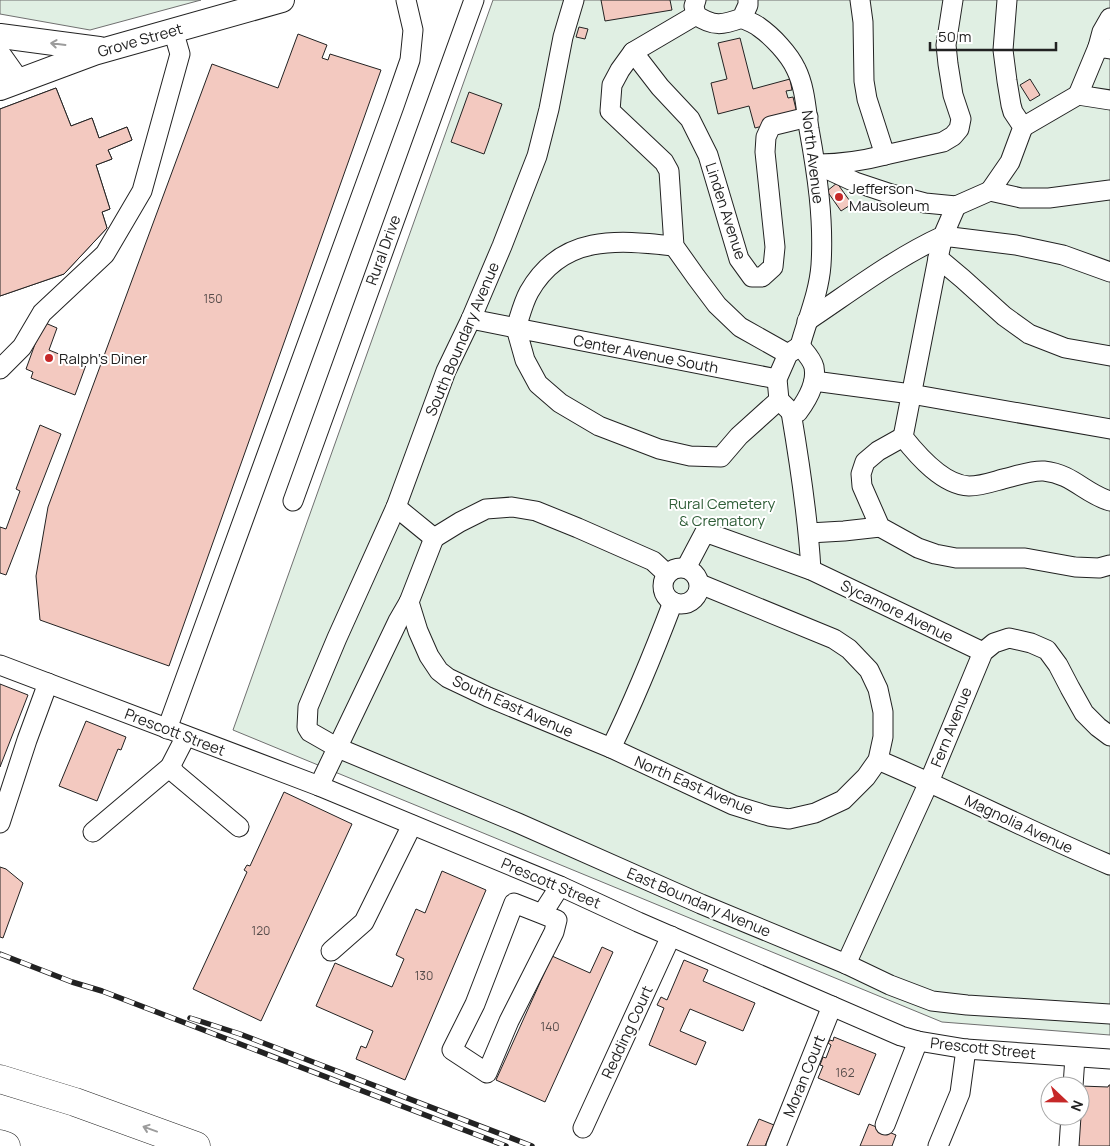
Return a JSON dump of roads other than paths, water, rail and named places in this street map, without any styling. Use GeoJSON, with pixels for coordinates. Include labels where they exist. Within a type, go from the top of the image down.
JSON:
{"type":"FeatureCollection","features":[{"type":"Feature","properties":{"kind":"highway"},"geometry":{"type":"LineString","coordinates":[[0,1079],[75,1102],[196,1146]]}},
{"type":"Feature","properties":{"kind":"highway"},"geometry":{"type":"LineString","coordinates":[[0,1144],[6,1146]]}},
{"type":"Feature","properties":{"kind":"main road","name":"Grove Street"},"geometry":{"type":"LineString","coordinates":[[9,84],[106,50],[282,0]]}},
{"type":"Feature","properties":{"kind":"main road"},"geometry":{"type":"LineString","coordinates":[[0,36],[106,50]]}},
{"type":"Feature","properties":{"kind":"main road"},"geometry":{"type":"LineString","coordinates":[[0,57],[9,84]]}},
{"type":"Feature","properties":{"kind":"street"},"geometry":{"type":"LineString","coordinates":[[167,729],[410,60],[413,30],[406,0]]}},
{"type":"Feature","properties":{"kind":"street","name":"Rural Drive"},"geometry":{"type":"LineString","coordinates":[[293,501],[474,0]]}},
{"type":"Feature","properties":{"kind":"street","name":"South Boundary Avenue"},"geometry":{"type":"LineString","coordinates":[[307,727],[308,707],[336,638],[396,508],[446,371],[471,319],[502,246],[537,156],[549,109],[563,37],[574,0]]}},
{"type":"Feature","properties":{"kind":"street"},"geometry":{"type":"LineString","coordinates":[[748,0],[748,5],[742,18],[726,24],[704,21],[696,8],[633,52],[612,85],[610,111],[664,162],[669,171],[674,246],[717,305],[740,327],[809,356],[814,366],[814,380],[805,403],[798,412],[785,406]]}},
{"type":"Feature","properties":{"kind":"street"},"geometry":{"type":"LineString","coordinates":[[860,0],[864,81],[867,99],[885,155]]}},
{"type":"Feature","properties":{"kind":"street"},"geometry":{"type":"LineString","coordinates":[[816,164],[842,164],[861,161],[943,142],[953,136],[959,128],[961,119],[953,95],[946,45],[953,0]]}},
{"type":"Feature","properties":{"kind":"street"},"geometry":{"type":"LineString","coordinates":[[1007,0],[1003,50],[1011,105],[1013,112],[1023,127]]}},
{"type":"Feature","properties":{"kind":"street","name":"North Avenue"},"geometry":{"type":"LineString","coordinates":[[742,18],[759,26],[783,48],[796,69],[805,96],[816,164],[821,243],[821,267],[807,320]]}},
{"type":"Feature","properties":{"kind":"street"},"geometry":{"type":"LineString","coordinates":[[816,164],[855,182],[925,203],[956,206],[990,191],[1010,162],[1023,127],[1078,95],[1104,48],[1102,32],[1110,18]]}},
{"type":"Feature","properties":{"kind":"street"},"geometry":{"type":"LineString","coordinates":[[0,369],[22,347],[42,313],[105,254],[142,192],[180,54],[173,30]]}},
{"type":"Feature","properties":{"kind":"street","name":"Linden Avenue"},"geometry":{"type":"LineString","coordinates":[[633,52],[660,87],[690,119],[708,155],[739,259],[752,277],[762,277],[773,267],[774,247],[765,152],[766,137],[771,126],[808,117]]}},
{"type":"Feature","properties":{"kind":"street"},"geometry":{"type":"LineString","coordinates":[[1078,95],[1110,100]]}},
{"type":"Feature","properties":{"kind":"street"},"geometry":{"type":"LineString","coordinates":[[990,191],[1021,198],[1049,198],[1110,190]]}},
{"type":"Feature","properties":{"kind":"street"},"geometry":{"type":"LineString","coordinates":[[956,206],[943,236],[903,438],[917,455],[940,475],[955,483],[968,486],[982,485],[1024,473],[1042,471],[1060,474],[1073,480],[1095,495],[1110,501]]}},
{"type":"Feature","properties":{"kind":"street"},"geometry":{"type":"LineString","coordinates":[[811,570],[809,533],[798,456],[777,379],[782,365],[794,350],[807,320],[897,261],[943,236],[1016,246],[1062,255],[1110,272]]}},
{"type":"Feature","properties":{"kind":"street"},"geometry":{"type":"LineString","coordinates":[[674,246],[636,242],[603,242],[576,249],[558,258],[541,274],[529,292],[516,328],[526,360],[538,384],[560,403],[599,426],[658,449],[690,456],[721,457],[739,436],[785,406]]}},
{"type":"Feature","properties":{"kind":"street"},"geometry":{"type":"LineString","coordinates":[[938,258],[1004,316],[1030,334],[1065,348],[1110,356]]}},
{"type":"Feature","properties":{"kind":"street","name":"Center Avenue South"},"geometry":{"type":"LineString","coordinates":[[471,319],[777,379]]}},
{"type":"Feature","properties":{"kind":"street"},"geometry":{"type":"LineString","coordinates":[[814,380],[911,394],[1110,429]]}},
{"type":"Feature","properties":{"kind":"street"},"geometry":{"type":"LineString","coordinates":[[903,438],[878,450],[865,462],[861,474],[862,486],[880,526],[918,548],[935,554],[956,558],[1025,558],[1075,567],[1106,570]]}},
{"type":"Feature","properties":{"kind":"street"},"geometry":{"type":"LineString","coordinates":[[319,786],[398,620],[409,602],[434,538],[460,522],[486,509],[512,507],[536,511],[652,561],[667,574]]}},
{"type":"Feature","properties":{"kind":"street"},"geometry":{"type":"LineString","coordinates":[[396,508],[434,538]]}},
{"type":"Feature","properties":{"kind":"street"},"geometry":{"type":"LineString","coordinates":[[809,533],[880,526]]}},
{"type":"Feature","properties":{"kind":"street","name":"Sycamore Avenue"},"geometry":{"type":"LineString","coordinates":[[686,568],[705,532],[811,570],[983,652]]}},
{"type":"Feature","properties":{"kind":"street"},"geometry":{"type":"LineString","coordinates":[[676,568],[686,568],[695,574],[700,584],[699,592],[688,603],[680,604],[673,602],[665,595],[663,584],[667,574],[676,568]]}},
{"type":"Feature","properties":{"kind":"street"},"geometry":{"type":"LineString","coordinates":[[700,584],[834,638],[849,649],[869,670],[878,689],[883,712],[883,737],[878,760]]}},
{"type":"Feature","properties":{"kind":"street","name":"South East Avenue"},"geometry":{"type":"LineString","coordinates":[[409,602],[418,631],[438,671],[488,698],[611,748]]}},
{"type":"Feature","properties":{"kind":"street"},"geometry":{"type":"LineString","coordinates":[[611,748],[629,710],[673,602]]}},
{"type":"Feature","properties":{"kind":"street"},"geometry":{"type":"LineString","coordinates":[[983,652],[994,644],[1009,638],[1031,643],[1047,650],[1058,665],[1084,713],[1110,736]]}},
{"type":"Feature","properties":{"kind":"street","name":"Fern Avenue"},"geometry":{"type":"LineString","coordinates":[[846,964],[929,782],[983,652]]}},
{"type":"Feature","properties":{"kind":"street","name":"Prescott Street"},"geometry":{"type":"LineString","coordinates":[[0,665],[319,786],[560,886],[882,1028],[918,1041],[966,1049],[1110,1059]]}},
{"type":"Feature","properties":{"kind":"street"},"geometry":{"type":"LineString","coordinates":[[0,823],[27,740],[48,684]]}},
{"type":"Feature","properties":{"kind":"street","name":"East Boundary Avenue"},"geometry":{"type":"LineString","coordinates":[[307,727],[310,732],[338,748],[518,823],[700,904],[846,964],[890,985],[932,1001],[1110,1014]]}},
{"type":"Feature","properties":{"kind":"street"},"geometry":{"type":"LineString","coordinates":[[93,832],[170,767],[186,736]]}},
{"type":"Feature","properties":{"kind":"street","name":"North East Avenue"},"geometry":{"type":"LineString","coordinates":[[611,748],[733,805],[769,816],[789,819],[815,813],[843,800],[866,777],[878,760]]}},
{"type":"Feature","properties":{"kind":"street","name":"Magnolia Avenue"},"geometry":{"type":"LineString","coordinates":[[878,760],[1110,865]]}},
{"type":"Feature","properties":{"kind":"street"},"geometry":{"type":"LineString","coordinates":[[170,767],[239,826]]}},
{"type":"Feature","properties":{"kind":"street"},"geometry":{"type":"LineString","coordinates":[[331,951],[364,922],[412,825]]}},
{"type":"Feature","properties":{"kind":"street"},"geometry":{"type":"LineString","coordinates":[[542,914],[560,886]]}},
{"type":"Feature","properties":{"kind":"street"},"geometry":{"type":"LineString","coordinates":[[514,903],[542,914],[557,920],[554,932],[509,1021],[487,1072],[452,1050],[475,1004],[514,903]]}},
{"type":"Feature","properties":{"kind":"street","name":"Redding Court"},"geometry":{"type":"LineString","coordinates":[[583,1128],[671,936]]}},
{"type":"Feature","properties":{"kind":"street","name":"Moran Court"},"geometry":{"type":"LineString","coordinates":[[776,1146],[832,1006]]}},
{"type":"Feature","properties":{"kind":"street"},"geometry":{"type":"LineString","coordinates":[[885,1125],[918,1041]]}},
{"type":"Feature","properties":{"kind":"street"},"geometry":{"type":"LineString","coordinates":[[938,1146],[960,1093],[966,1049]]}},
{"type":"Feature","properties":{"kind":"street"},"geometry":{"type":"LineString","coordinates":[[1074,1076],[1075,1057]]}},
{"type":"Feature","properties":{"kind":"street"},"geometry":{"type":"LineString","coordinates":[[1069,1146],[1070,1126]]}},
{"type":"Feature","properties":{"kind":"railway"},"geometry":{"type":"LineString","coordinates":[[0,954],[72,982],[102,991],[506,1146]]}},
{"type":"Feature","properties":{"kind":"railway"},"geometry":{"type":"LineString","coordinates":[[190,1018],[240,1034],[532,1146]]}},
{"type":"Feature","properties":{"kind":"place","name":"Jefferson Mausoleum"},"geometry":{"type":"Point","coordinates":[839,197]}},
{"type":"Feature","properties":{"kind":"place","name":"Ralph's Diner"},"geometry":{"type":"Point","coordinates":[49,358]}},
{"type":"Feature","properties":{"kind":"park label","name":"Rural Cemetery & Crematory"},"geometry":{"type":"Point","coordinates":[722,512]}}]}
